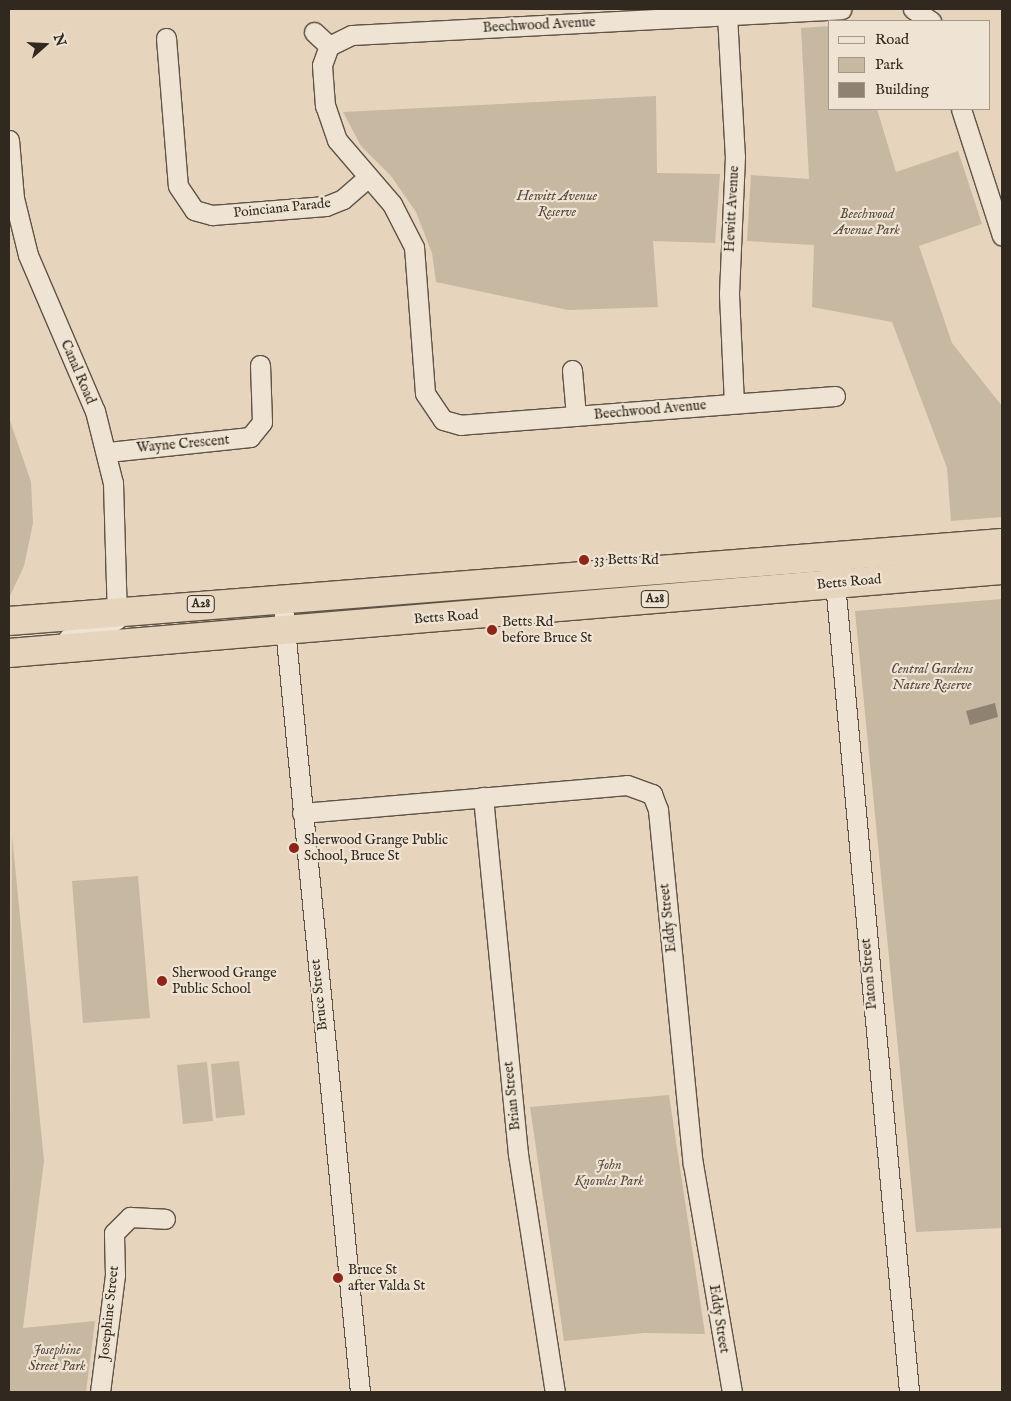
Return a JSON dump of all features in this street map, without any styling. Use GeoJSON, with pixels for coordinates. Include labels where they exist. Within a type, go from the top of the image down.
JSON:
{"type":"FeatureCollection","features":[{"type":"Feature","properties":{"kind":"highway","name":"Betts Road"},"geometry":{"type":"LineString","coordinates":[[9,621],[282,598],[1002,543]]}},
{"type":"Feature","properties":{"kind":"highway","name":"Betts Road"},"geometry":{"type":"LineString","coordinates":[[9,653],[1002,570]]}},
{"type":"Feature","properties":{"kind":"street","name":"Beechwood Avenue"},"geometry":{"type":"LineString","coordinates":[[835,396],[461,425],[432,422],[426,393],[414,247],[392,204],[343,150],[325,106],[322,65],[329,46],[352,35],[632,14],[727,15],[841,9]]}},
{"type":"Feature","properties":{"kind":"street","name":"Hewitt Avenue"},"geometry":{"type":"LineString","coordinates":[[727,15],[735,156],[729,280],[734,403]]}},
{"type":"Feature","properties":{"kind":"street"},"geometry":{"type":"LineString","coordinates":[[314,32],[329,46]]}},
{"type":"Feature","properties":{"kind":"street","name":"Poinciana Parade"},"geometry":{"type":"LineString","coordinates":[[166,38],[178,186],[185,211],[212,215],[320,207],[343,199],[367,178]]}},
{"type":"Feature","properties":{"kind":"street"},"geometry":{"type":"LineString","coordinates":[[961,110],[995,192],[1002,236]]}},
{"type":"Feature","properties":{"kind":"street","name":"Canal Road"},"geometry":{"type":"LineString","coordinates":[[9,140],[14,198],[28,255],[94,411],[108,452],[119,611]]}},
{"type":"Feature","properties":{"kind":"street","name":"Wayne Crescent"},"geometry":{"type":"LineString","coordinates":[[108,452],[245,439],[261,435],[263,416],[260,365]]}},
{"type":"Feature","properties":{"kind":"street"},"geometry":{"type":"LineString","coordinates":[[572,370],[576,416]]}},
{"type":"Feature","properties":{"kind":"street","name":"Paton Street"},"geometry":{"type":"LineString","coordinates":[[832,556],[908,1392]]}},
{"type":"Feature","properties":{"kind":"street","name":"Bruce Street"},"geometry":{"type":"LineString","coordinates":[[282,598],[360,1392]]}},
{"type":"Feature","properties":{"kind":"street"},"geometry":{"type":"LineString","coordinates":[[48,650],[64,639],[110,626],[119,611],[134,628],[176,628],[196,637]]}},
{"type":"Feature","properties":{"kind":"street","name":"Eddy Street"},"geometry":{"type":"LineString","coordinates":[[302,813],[634,785],[655,799],[690,1139],[732,1392]]}},
{"type":"Feature","properties":{"kind":"street","name":"Brian Street"},"geometry":{"type":"LineString","coordinates":[[483,797],[518,1154],[555,1392]]}},
{"type":"Feature","properties":{"kind":"street","name":"Josephine Street"},"geometry":{"type":"LineString","coordinates":[[100,1392],[115,1275],[114,1233],[130,1217],[165,1220]]}},
{"type":"Feature","properties":{"kind":"street"},"geometry":{"type":"LineString","coordinates":[[902,1392],[908,1392]]}},
{"type":"Feature","properties":{"kind":"green space","name":"Beechwood Avenue Park"},"geometry":{"type":"Polygon","coordinates":[[[828,26],[828,110],[877,110],[896,172],[958,151],[982,224],[919,246],[952,343],[1002,406],[1002,517],[951,521],[947,468],[892,322],[812,307],[814,245],[747,241],[751,175],[809,179],[801,28],[828,26]]]}},
{"type":"Feature","properties":{"kind":"green space","name":"Hewitt Avenue Reserve"},"geometry":{"type":"Polygon","coordinates":[[[656,96],[657,173],[720,174],[715,243],[653,241],[658,307],[568,310],[436,282],[432,253],[416,212],[391,176],[361,146],[343,112],[656,96]]]}},
{"type":"Feature","properties":{"kind":"green space"},"geometry":{"type":"Polygon","coordinates":[[[9,418],[31,482],[33,523],[24,566],[9,598],[9,418]]]}},
{"type":"Feature","properties":{"kind":"green space","name":"Central Gardens Nature Reserve"},"geometry":{"type":"Polygon","coordinates":[[[1002,599],[1002,1228],[916,1232],[855,611],[1002,599]]]}},
{"type":"Feature","properties":{"kind":"green space","name":"Josephine Street Park"},"geometry":{"type":"Polygon","coordinates":[[[12,835],[44,1161],[23,1328],[95,1321],[86,1392],[9,1392],[12,835]]]}},
{"type":"Feature","properties":{"kind":"green space"},"geometry":{"type":"Polygon","coordinates":[[[138,876],[150,1018],[83,1023],[72,881],[138,876]]]}},
{"type":"Feature","properties":{"kind":"green space"},"geometry":{"type":"Polygon","coordinates":[[[239,1061],[245,1115],[216,1118],[211,1064],[239,1061]]]}},
{"type":"Feature","properties":{"kind":"green space"},"geometry":{"type":"Polygon","coordinates":[[[207,1062],[213,1121],[183,1124],[177,1065],[207,1062]]]}},
{"type":"Feature","properties":{"kind":"green space","name":"John Knowles Park"},"geometry":{"type":"Polygon","coordinates":[[[669,1095],[705,1334],[644,1333],[564,1341],[530,1107],[669,1095]]]}},
{"type":"Feature","properties":{"kind":"building"},"geometry":{"type":"Polygon","coordinates":[[[995,703],[998,717],[970,725],[966,711],[995,703]]]}},
{"type":"Feature","properties":{"kind":"place","name":"33 Betts Rd"},"geometry":{"type":"Point","coordinates":[584,560]}},
{"type":"Feature","properties":{"kind":"place","name":"Betts Rd before Bruce St"},"geometry":{"type":"Point","coordinates":[492,630]}},
{"type":"Feature","properties":{"kind":"place","name":"Sherwood Grange Public School, Bruce St"},"geometry":{"type":"Point","coordinates":[294,848]}},
{"type":"Feature","properties":{"kind":"place","name":"Sherwood Grange Public School"},"geometry":{"type":"Point","coordinates":[162,981]}},
{"type":"Feature","properties":{"kind":"place","name":"Bruce St after Valda St"},"geometry":{"type":"Point","coordinates":[338,1278]}}]}
